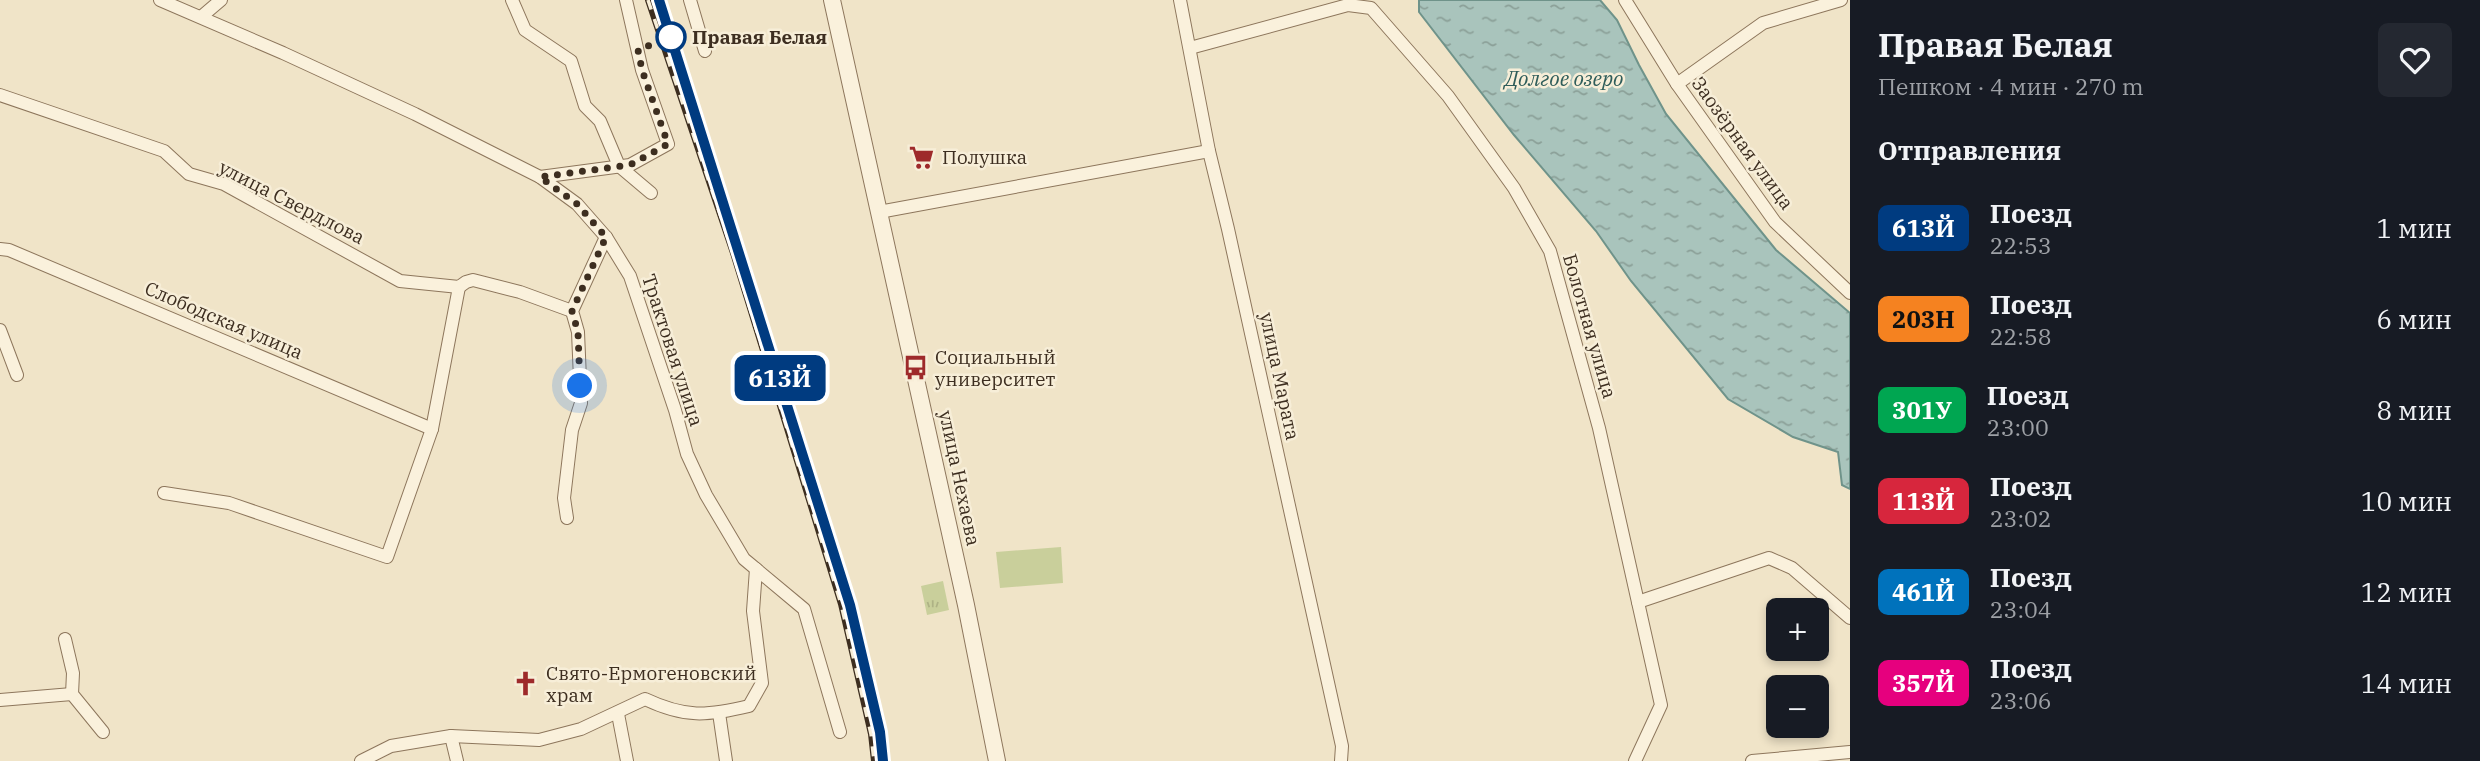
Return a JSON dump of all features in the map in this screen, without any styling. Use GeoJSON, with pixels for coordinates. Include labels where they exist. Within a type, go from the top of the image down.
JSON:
{"type":"FeatureCollection","features":[{"type":"Feature","properties":{"kind":"street","name":"Трактовая улица"},"geometry":{"type":"LineString","coordinates":[[160,0],[415,114],[540,177],[577,204],[606,237],[630,276],[687,454],[706,495],[744,559],[804,609],[840,732]]}},
{"type":"Feature","properties":{"kind":"street"},"geometry":{"type":"LineString","coordinates":[[201,17],[221,0]]}},
{"type":"Feature","properties":{"kind":"street"},"geometry":{"type":"LineString","coordinates":[[512,0],[525,30],[571,61],[585,106],[600,121],[619,166],[652,193]]}},
{"type":"Feature","properties":{"kind":"street"},"geometry":{"type":"LineString","coordinates":[[540,177],[630,165],[668,144],[642,70],[626,0]]}},
{"type":"Feature","properties":{"kind":"street"},"geometry":{"type":"LineString","coordinates":[[690,0],[705,51]]}},
{"type":"Feature","properties":{"kind":"street","name":"улица Нехаева"},"geometry":{"type":"LineString","coordinates":[[832,0],[966,605],[997,761]]}},
{"type":"Feature","properties":{"kind":"street","name":"улица Марата"},"geometry":{"type":"LineString","coordinates":[[1180,0],[1209,150],[1342,746],[1341,761]]}},
{"type":"Feature","properties":{"kind":"street","name":"Заозёрная улица"},"geometry":{"type":"LineString","coordinates":[[1625,0],[1677,84],[1774,222],[1850,293]]}},
{"type":"Feature","properties":{"kind":"street"},"geometry":{"type":"LineString","coordinates":[[1677,84],[1763,23],[1841,0]]}},
{"type":"Feature","properties":{"kind":"street","name":"Болотная улица"},"geometry":{"type":"LineString","coordinates":[[1190,48],[1348,5],[1371,8],[1448,96],[1514,188],[1550,251],[1599,428],[1661,705],[1635,761]]}},
{"type":"Feature","properties":{"kind":"street","name":"улица Свердлова"},"geometry":{"type":"LineString","coordinates":[[0,94],[164,150],[189,174],[224,184],[400,281],[459,287],[473,281],[520,292],[572,311]]}},
{"type":"Feature","properties":{"kind":"street"},"geometry":{"type":"LineString","coordinates":[[879,212],[1209,150]]}},
{"type":"Feature","properties":{"kind":"street"},"geometry":{"type":"LineString","coordinates":[[567,518],[564,498],[572,430],[581,403],[578,332],[572,311],[606,237]]}},
{"type":"Feature","properties":{"kind":"street","name":"Слободская улица"},"geometry":{"type":"LineString","coordinates":[[0,249],[9,250],[432,429]]}},
{"type":"Feature","properties":{"kind":"street"},"geometry":{"type":"LineString","coordinates":[[164,493],[229,503],[387,556],[432,429],[459,287]]}},
{"type":"Feature","properties":{"kind":"street"},"geometry":{"type":"LineString","coordinates":[[0,330],[17,375]]}},
{"type":"Feature","properties":{"kind":"street"},"geometry":{"type":"LineString","coordinates":[[1638,603],[1769,558],[1792,569],[1850,618]]}},
{"type":"Feature","properties":{"kind":"street"},"geometry":{"type":"LineString","coordinates":[[361,761],[391,746],[451,736],[539,740],[581,729],[618,714],[645,699],[669,710],[709,715],[749,706],[762,683],[753,611],[756,569]]}},
{"type":"Feature","properties":{"kind":"street"},"geometry":{"type":"LineString","coordinates":[[65,639],[73,673],[72,694],[103,732]]}},
{"type":"Feature","properties":{"kind":"street"},"geometry":{"type":"LineString","coordinates":[[0,701],[72,694]]}},
{"type":"Feature","properties":{"kind":"street"},"geometry":{"type":"LineString","coordinates":[[719,713],[726,761]]}},
{"type":"Feature","properties":{"kind":"street"},"geometry":{"type":"LineString","coordinates":[[618,714],[627,761]]}},
{"type":"Feature","properties":{"kind":"street"},"geometry":{"type":"LineString","coordinates":[[451,736],[457,761]]}},
{"type":"Feature","properties":{"kind":"street"},"geometry":{"type":"LineString","coordinates":[[1752,761],[1850,752]]}},
{"type":"Feature","properties":{"kind":"green space"},"geometry":{"type":"Polygon","coordinates":[[[1061,547],[1063,583],[1000,588],[996,552],[1061,547]]]}},
{"type":"Feature","properties":{"kind":"green space"},"geometry":{"type":"Polygon","coordinates":[[[943,581],[949,610],[927,615],[921,586],[943,581]]]}},
{"type":"Feature","properties":{"kind":"water","name":"Долгое озеро"},"geometry":{"type":"Polygon","coordinates":[[[1419,0],[1600,0],[1617,20],[1666,114],[1776,250],[1850,313],[1850,489],[1842,485],[1838,452],[1793,437],[1728,399],[1631,281],[1596,231],[1514,135],[1419,12],[1419,0]]]}},
{"type":"Feature","properties":{"kind":"railway"},"geometry":{"type":"LineString","coordinates":[[648,0],[733,253],[841,604],[871,734],[874,761]]}},
{"type":"Feature","properties":{"kind":"train","name":"613Й"},"geometry":{"type":"LineString","coordinates":[[659,0],[817,493],[850,605],[880,732],[883,761]]}},
{"type":"Feature","properties":{"kind":"place","name":"Правая Белая"},"geometry":{"type":"Point","coordinates":[671,37]}},
{"type":"Feature","properties":{"kind":"place","name":"Полушка"},"geometry":{"type":"Point","coordinates":[922,157]}},
{"type":"Feature","properties":{"kind":"place","name":"Социальный университет"},"geometry":{"type":"Point","coordinates":[915,368]}},
{"type":"Feature","properties":{"kind":"place","name":"Свято-Ермогеновский храм"},"geometry":{"type":"Point","coordinates":[526,684]}},
{"type":"Feature","properties":{"kind":"route"},"geometry":{"type":"LineString","coordinates":[[580,386],[578,332],[572,311],[606,237],[577,204],[540,177],[630,165],[668,144],[642,70],[638,50],[671,37]]}}]}
